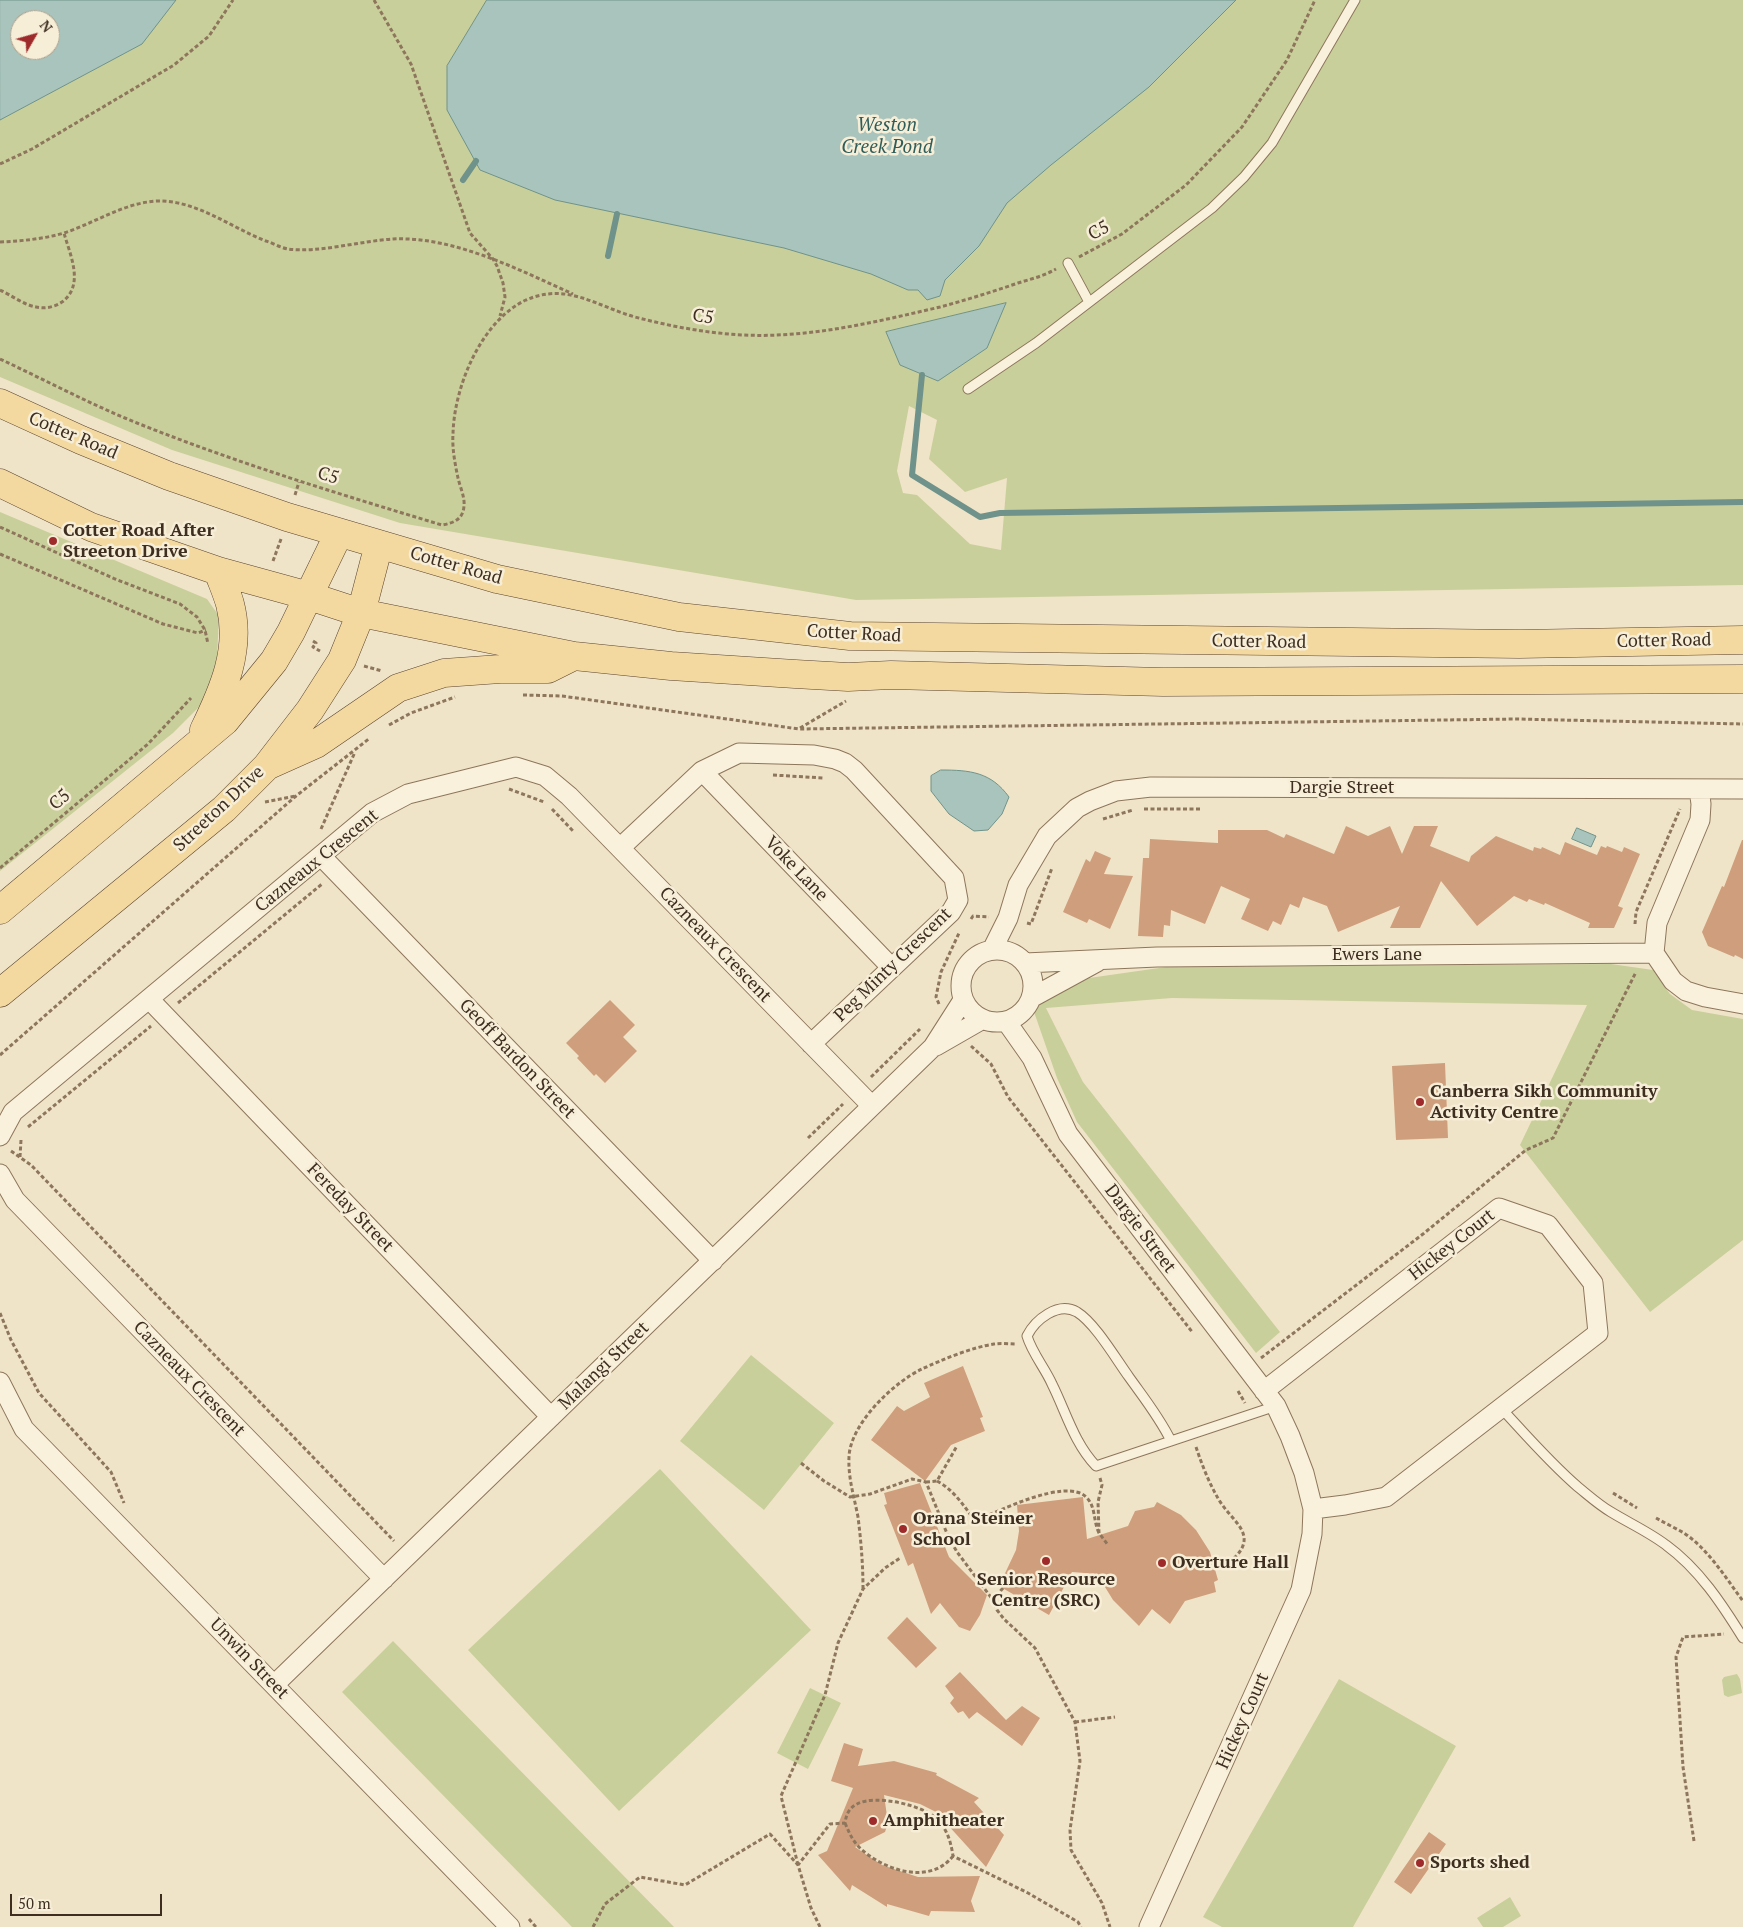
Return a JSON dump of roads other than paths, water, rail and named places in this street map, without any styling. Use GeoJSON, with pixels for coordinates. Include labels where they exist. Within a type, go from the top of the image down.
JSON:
{"type":"FeatureCollection","features":[{"type":"Feature","properties":{"kind":"main road","name":"Cotter Road"},"geometry":{"type":"LineString","coordinates":[[0,403],[81,440],[161,472],[288,517],[497,579],[679,617],[850,636],[1508,644],[1743,640]]}},
{"type":"Feature","properties":{"kind":"main road"},"geometry":{"type":"LineString","coordinates":[[0,483],[91,527],[218,571],[309,596],[361,613],[574,656],[671,666],[848,677],[890,675],[1163,682],[1743,679]]}},
{"type":"Feature","properties":{"kind":"main road"},"geometry":{"type":"LineString","coordinates":[[0,910],[225,721],[274,661],[309,596],[339,533]]}},
{"type":"Feature","properties":{"kind":"main road","name":"Streeton Drive"},"geometry":{"type":"LineString","coordinates":[[0,993],[224,809],[266,766],[310,710],[334,673],[361,613],[379,544]]}},
{"type":"Feature","properties":{"kind":"main road"},"geometry":{"type":"LineString","coordinates":[[197,743],[221,695],[230,668],[233,647],[234,625],[230,604],[218,571]]}},
{"type":"Feature","properties":{"kind":"main road"},"geometry":{"type":"LineString","coordinates":[[266,766],[316,744],[398,688],[444,673],[548,668],[574,656]]}},
{"type":"Feature","properties":{"kind":"street","name":"Peg Minty Crescent"},"geometry":{"type":"LineString","coordinates":[[620,848],[702,771],[739,753],[814,755],[835,759],[854,770],[954,878],[958,900],[951,912],[811,1044]]}},
{"type":"Feature","properties":{"kind":"street","name":"Cazneaux Crescent"},"geometry":{"type":"LineString","coordinates":[[3,1142],[13,1112],[372,814],[408,794],[516,767],[546,776],[570,796],[872,1106]]}},
{"type":"Feature","properties":{"kind":"street","name":"Voke Lane"},"geometry":{"type":"LineString","coordinates":[[702,771],[891,967]]}},
{"type":"Feature","properties":{"kind":"street","name":"Dargie Street"},"geometry":{"type":"LineString","coordinates":[[992,950],[1008,918],[1018,885],[1047,836],[1077,808],[1090,800],[1116,791],[1151,787],[1700,797],[1743,789]]}},
{"type":"Feature","properties":{"kind":"street"},"geometry":{"type":"LineString","coordinates":[[1700,797],[1700,820],[1657,923],[1654,954],[1673,981],[1686,991],[1704,997],[1743,1004]]}},
{"type":"Feature","properties":{"kind":"street","name":"Geoff Bardon Street"},"geometry":{"type":"LineString","coordinates":[[320,856],[713,1261]]}},
{"type":"Feature","properties":{"kind":"street","name":"Dargie Street"},"geometry":{"type":"LineString","coordinates":[[1008,918],[1021,959]]}},
{"type":"Feature","properties":{"kind":"street"},"geometry":{"type":"LineString","coordinates":[[992,950],[1009,952],[1021,959],[1031,974],[1033,986],[1027,1005],[1006,1021],[994,1022],[975,1015],[963,1000],[960,989],[961,978],[965,968],[972,959],[981,953],[992,950]]}},
{"type":"Feature","properties":{"kind":"street","name":"Ewers Lane"},"geometry":{"type":"LineString","coordinates":[[1021,959],[1100,961],[1158,957],[1654,954]]}},
{"type":"Feature","properties":{"kind":"street","name":"Ewers Lane"},"geometry":{"type":"LineString","coordinates":[[1027,1005],[1100,961]]}},
{"type":"Feature","properties":{"kind":"street","name":"Fereday Street"},"geometry":{"type":"LineString","coordinates":[[148,999],[551,1417]]}},
{"type":"Feature","properties":{"kind":"street","name":"Malangi Street"},"geometry":{"type":"LineString","coordinates":[[955,1027],[963,1000]]}},
{"type":"Feature","properties":{"kind":"street","name":"Dargie Street"},"geometry":{"type":"LineString","coordinates":[[1027,1005],[1032,1058]]}},
{"type":"Feature","properties":{"kind":"street","name":"Malangi Street"},"geometry":{"type":"LineString","coordinates":[[274,1685],[933,1047],[955,1027],[983,1019]]}},
{"type":"Feature","properties":{"kind":"street","name":"Dargie Street"},"geometry":{"type":"LineString","coordinates":[[1006,1021],[1032,1058],[1068,1134],[1264,1391]]}},
{"type":"Feature","properties":{"kind":"street","name":"Cazneaux Crescent"},"geometry":{"type":"LineString","coordinates":[[0,1174],[15,1200],[384,1579]]}},
{"type":"Feature","properties":{"kind":"street","name":"Hickey Court"},"geometry":{"type":"LineString","coordinates":[[1149,1927],[1301,1590],[1312,1534],[1313,1509],[1304,1473],[1290,1436],[1276,1406],[1264,1391],[1499,1208],[1548,1225],[1593,1283],[1598,1333],[1386,1497],[1313,1509]]}},
{"type":"Feature","properties":{"kind":"street","name":"Unwin Street"},"geometry":{"type":"LineString","coordinates":[[0,1382],[24,1429],[510,1927]]}},
{"type":"Feature","properties":{"kind":"lane"},"geometry":{"type":"LineString","coordinates":[[968,388],[1036,343],[1212,208],[1244,178],[1272,143],[1355,0]]}},
{"type":"Feature","properties":{"kind":"lane"},"geometry":{"type":"LineString","coordinates":[[1068,263],[1089,302]]}},
{"type":"Feature","properties":{"kind":"lane"},"geometry":{"type":"LineString","coordinates":[[1171,1441],[1163,1424],[1114,1355],[1088,1322],[1077,1312],[1067,1308],[1055,1310],[1031,1327],[1027,1336],[1030,1344],[1052,1382],[1086,1455],[1096,1466],[1171,1441],[1192,1434],[1253,1413],[1276,1406]]}},
{"type":"Feature","properties":{"kind":"lane"},"geometry":{"type":"LineString","coordinates":[[1501,1408],[1550,1461],[1578,1487],[1610,1512],[1636,1525],[1689,1563],[1725,1610],[1743,1638]]}},
{"type":"Feature","properties":{"kind":"water"},"geometry":{"type":"Polygon","coordinates":[[[0,0],[176,0],[142,44],[0,120],[0,0]]]}},
{"type":"Feature","properties":{"kind":"water","name":"Weston Creek Pond"},"geometry":{"type":"Polygon","coordinates":[[[487,0],[1236,0],[1149,87],[1051,165],[1007,203],[979,246],[945,280],[940,296],[927,300],[918,290],[908,290],[871,274],[784,248],[555,200],[480,170],[447,110],[447,66],[487,0]]]}},
{"type":"Feature","properties":{"kind":"water"},"geometry":{"type":"Polygon","coordinates":[[[1006,303],[987,348],[938,381],[900,365],[886,332],[1006,303]]]}},
{"type":"Feature","properties":{"kind":"water"},"geometry":{"type":"Polygon","coordinates":[[[941,770],[971,772],[987,777],[995,782],[1009,797],[1002,814],[988,830],[974,831],[949,814],[931,791],[931,776],[941,770]]]}},
{"type":"Feature","properties":{"kind":"water"},"geometry":{"type":"Polygon","coordinates":[[[1577,828],[1596,836],[1591,847],[1572,839],[1577,828]]]}},
{"type":"Feature","properties":{"kind":"waterway"},"geometry":{"type":"LineString","coordinates":[[463,180],[476,161]]}},
{"type":"Feature","properties":{"kind":"waterway"},"geometry":{"type":"LineString","coordinates":[[608,256],[617,214]]}},
{"type":"Feature","properties":{"kind":"waterway"},"geometry":{"type":"LineString","coordinates":[[922,375],[912,475],[980,517],[1000,513],[1743,502]]}},
{"type":"Feature","properties":{"kind":"place","name":"Cotter Road After Streeton Drive"},"geometry":{"type":"Point","coordinates":[53,541]}},
{"type":"Feature","properties":{"kind":"place","name":"Canberra Sikh Community Activity Centre"},"geometry":{"type":"Point","coordinates":[1420,1102]}},
{"type":"Feature","properties":{"kind":"place","name":"Orana Steiner School"},"geometry":{"type":"Point","coordinates":[903,1529]}},
{"type":"Feature","properties":{"kind":"place","name":"Senior Resource Centre (SRC)"},"geometry":{"type":"Point","coordinates":[1046,1561]}},
{"type":"Feature","properties":{"kind":"place","name":"Overture Hall"},"geometry":{"type":"Point","coordinates":[1162,1563]}},
{"type":"Feature","properties":{"kind":"place","name":"Amphitheater"},"geometry":{"type":"Point","coordinates":[873,1821]}},
{"type":"Feature","properties":{"kind":"place","name":"Sports shed"},"geometry":{"type":"Point","coordinates":[1420,1863]}}]}
